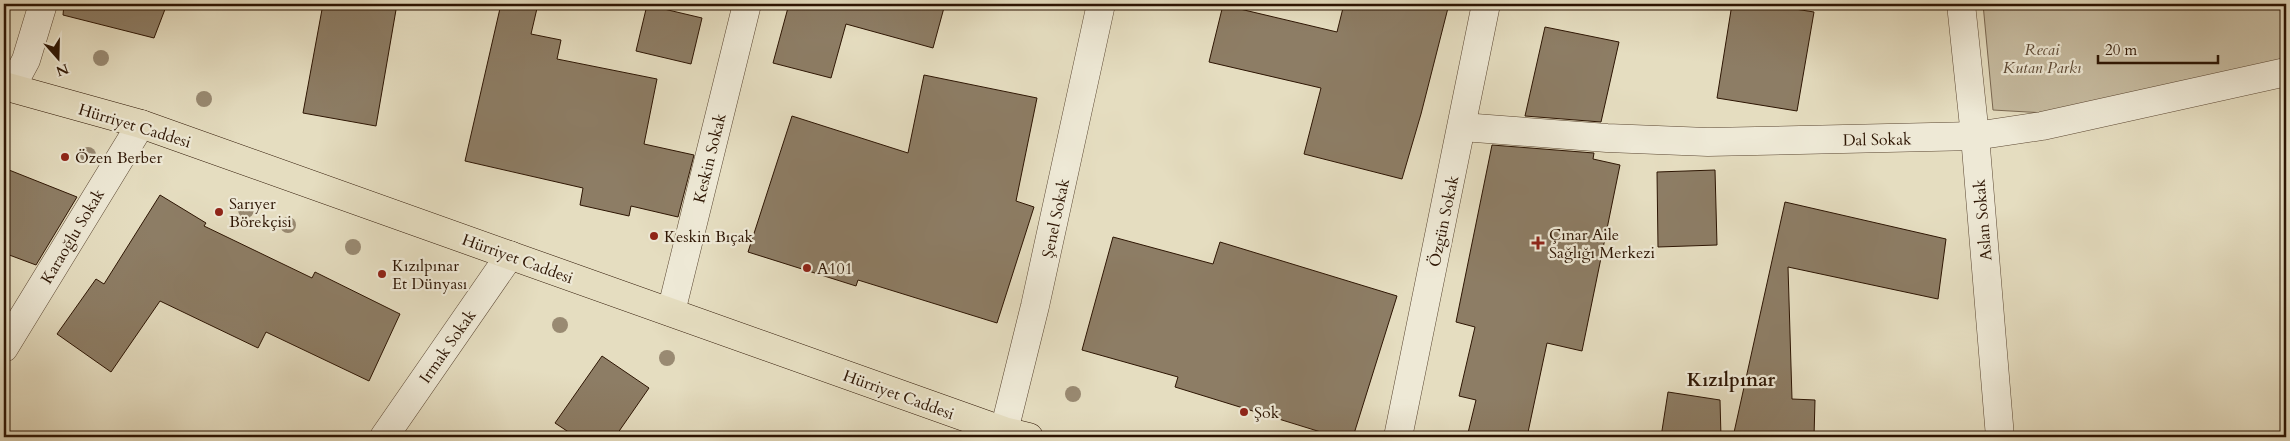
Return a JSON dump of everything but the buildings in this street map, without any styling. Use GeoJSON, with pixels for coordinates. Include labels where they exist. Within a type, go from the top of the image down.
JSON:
{"type":"FeatureCollection","features":[{"type":"Feature","properties":{"kind":"main road","name":"Hürriyet Caddesi"},"geometry":{"type":"LineString","coordinates":[[8,87],[141,124],[1011,435]]}},
{"type":"Feature","properties":{"kind":"street"},"geometry":{"type":"LineString","coordinates":[[8,87],[26,60],[43,4]]}},
{"type":"Feature","properties":{"kind":"street","name":"Keskin Sokak"},"geometry":{"type":"LineString","coordinates":[[671,312],[747,4]]}},
{"type":"Feature","properties":{"kind":"street","name":"Şenel Sokak"},"geometry":{"type":"LineString","coordinates":[[1011,435],[1035,306],[1101,4]]}},
{"type":"Feature","properties":{"kind":"street","name":"Özgün Sokak"},"geometry":{"type":"LineString","coordinates":[[1398,437],[1486,4]]}},
{"type":"Feature","properties":{"kind":"street","name":"Aslan Sokak"},"geometry":{"type":"LineString","coordinates":[[1961,4],[1975,136],[2000,437]]}},
{"type":"Feature","properties":{"kind":"street","name":"Dal Sokak"},"geometry":{"type":"LineString","coordinates":[[1462,126],[1607,138],[1708,142],[1975,136],[2042,126],[2286,72]]}},
{"type":"Feature","properties":{"kind":"street","name":"Karaoğlu Sokak"},"geometry":{"type":"LineString","coordinates":[[4,348],[141,124]]}},
{"type":"Feature","properties":{"kind":"street","name":"Irmak Sokak"},"geometry":{"type":"LineString","coordinates":[[384,437],[510,255]]}},
{"type":"Feature","properties":{"kind":"green space","name":"Recai Kutan Parkı"},"geometry":{"type":"Polygon","coordinates":[[[1983,4],[2286,4],[2286,60],[2045,113],[1993,110],[1983,4]]]}},
{"type":"Feature","properties":{"kind":"place","name":"Özen Berber"},"geometry":{"type":"Point","coordinates":[65,157]}},
{"type":"Feature","properties":{"kind":"place","name":"Sarıyer Börekçisi"},"geometry":{"type":"Point","coordinates":[219,212]}},
{"type":"Feature","properties":{"kind":"place","name":"Keskin Bıçak"},"geometry":{"type":"Point","coordinates":[654,236]}},
{"type":"Feature","properties":{"kind":"place","name":"Çınar Aile Sağlığı Merkezi"},"geometry":{"type":"Point","coordinates":[1538,243]}},
{"type":"Feature","properties":{"kind":"place","name":"A101"},"geometry":{"type":"Point","coordinates":[807,268]}},
{"type":"Feature","properties":{"kind":"place","name":"Kızılpınar Et Dünyası"},"geometry":{"type":"Point","coordinates":[382,274]}},
{"type":"Feature","properties":{"kind":"place","name":"Şok"},"geometry":{"type":"Point","coordinates":[1244,412]}},
{"type":"Feature","properties":{"kind":"district","name":"Kızılpınar"},"geometry":{"type":"Point","coordinates":[1731,379]}}]}
